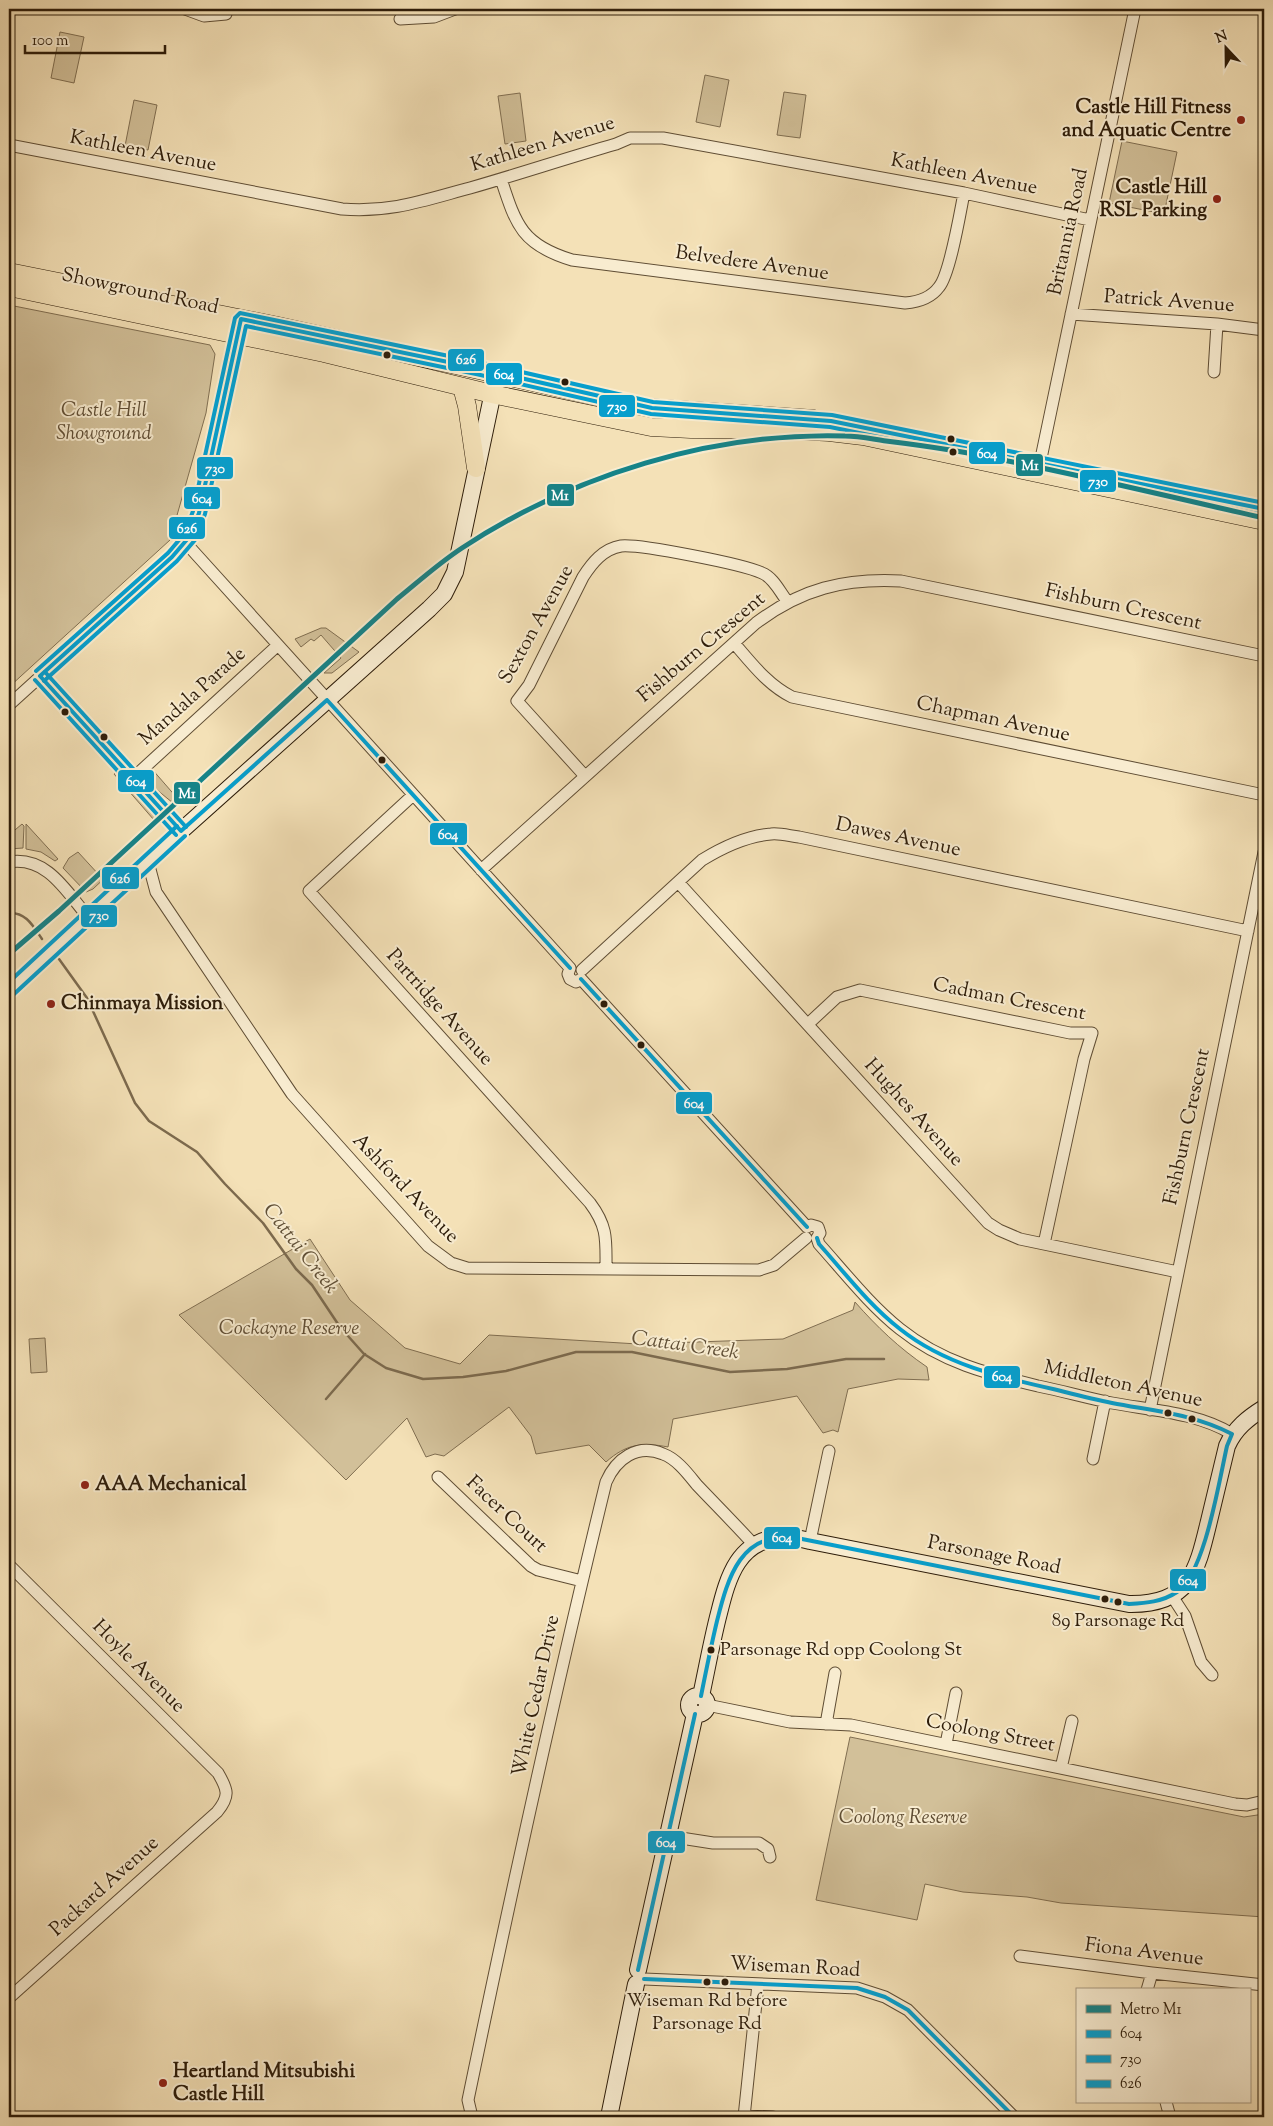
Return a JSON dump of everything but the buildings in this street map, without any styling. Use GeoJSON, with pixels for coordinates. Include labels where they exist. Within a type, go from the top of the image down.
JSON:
{"type":"FeatureCollection","features":[{"type":"Feature","properties":{"kind":"main road","name":"Showground Road"},"geometry":{"type":"LineString","coordinates":[[9,272],[239,327],[324,353],[462,387],[650,427],[699,430],[791,430],[863,436],[1264,521]]}},
{"type":"Feature","properties":{"kind":"main road","name":"Showground Road"},"geometry":{"type":"LineString","coordinates":[[9,287],[497,373],[652,408],[831,421],[1264,510]]}},
{"type":"Feature","properties":{"kind":"main road"},"geometry":{"type":"LineString","coordinates":[[462,387],[467,406],[476,468]]}},
{"type":"Feature","properties":{"kind":"street"},"geometry":{"type":"LineString","coordinates":[[185,9],[204,16],[226,14]]}},
{"type":"Feature","properties":{"kind":"street"},"geometry":{"type":"LineString","coordinates":[[400,19],[434,17],[455,9]]}},
{"type":"Feature","properties":{"kind":"street","name":"Britannia Road"},"geometry":{"type":"LineString","coordinates":[[1040,463],[1135,9]]}},
{"type":"Feature","properties":{"kind":"street","name":"Kathleen Avenue"},"geometry":{"type":"LineString","coordinates":[[9,145],[342,209],[361,211],[395,208],[502,178],[616,144],[630,138],[663,138],[964,193],[1090,220]]}},
{"type":"Feature","properties":{"kind":"street","name":"Belvedere Avenue"},"geometry":{"type":"LineString","coordinates":[[502,178],[513,215],[522,231],[535,244],[547,252],[560,257],[905,303],[916,302],[926,298],[939,287],[944,278],[964,193]]}},
{"type":"Feature","properties":{"kind":"street","name":"Patrick Avenue"},"geometry":{"type":"LineString","coordinates":[[1071,314],[1217,324],[1264,330]]}},
{"type":"Feature","properties":{"kind":"street"},"geometry":{"type":"LineString","coordinates":[[1214,372],[1217,324]]}},
{"type":"Feature","properties":{"kind":"street"},"geometry":{"type":"LineString","coordinates":[[9,705],[172,557],[194,529],[239,327]]}},
{"type":"Feature","properties":{"kind":"street"},"geometry":{"type":"LineString","coordinates":[[9,990],[181,831],[429,609],[447,588],[455,572],[497,373]]}},
{"type":"Feature","properties":{"kind":"street","name":"Middleton Avenue"},"geometry":{"type":"LineString","coordinates":[[185,542],[412,796],[578,972],[884,1315],[924,1347],[974,1370],[1105,1401],[1210,1422],[1232,1434]]}},
{"type":"Feature","properties":{"kind":"street","name":"Sexton Avenue"},"geometry":{"type":"LineString","coordinates":[[584,775],[517,700],[529,686],[583,577],[593,562],[607,552],[621,546],[650,549],[746,567],[764,573],[787,601]]}},
{"type":"Feature","properties":{"kind":"street","name":"Fishburn Crescent"},"geometry":{"type":"LineString","coordinates":[[481,870],[584,775],[756,622],[787,601],[805,593],[853,581],[900,581],[1264,656]]}},
{"type":"Feature","properties":{"kind":"street","name":"Chapman Avenue"},"geometry":{"type":"LineString","coordinates":[[734,643],[766,679],[778,690],[792,697],[1264,795]]}},
{"type":"Feature","properties":{"kind":"street","name":"Mandala Parade"},"geometry":{"type":"LineString","coordinates":[[132,778],[278,645]]}},
{"type":"Feature","properties":{"kind":"street"},"geometry":{"type":"LineString","coordinates":[[40,676],[181,831]]}},
{"type":"Feature","properties":{"kind":"street","name":"Partridge Avenue"},"geometry":{"type":"LineString","coordinates":[[412,796],[308,891],[590,1203],[601,1218],[606,1233],[606,1269]]}},
{"type":"Feature","properties":{"kind":"street","name":"Dawes Avenue"},"geometry":{"type":"LineString","coordinates":[[578,972],[702,860],[722,847],[746,839],[772,834],[799,837],[1248,930]]}},
{"type":"Feature","properties":{"kind":"street","name":"Fishburn Crescent"},"geometry":{"type":"LineString","coordinates":[[1150,1410],[1264,852]]}},
{"type":"Feature","properties":{"kind":"street"},"geometry":{"type":"LineString","coordinates":[[9,862],[24,861],[47,870],[88,917]]}},
{"type":"Feature","properties":{"kind":"street","name":"Ashford Avenue"},"geometry":{"type":"LineString","coordinates":[[148,862],[156,892],[292,1094],[428,1246],[439,1256],[451,1263],[467,1268],[759,1270],[774,1264],[810,1234]]}},
{"type":"Feature","properties":{"kind":"street","name":"Hughes Avenue"},"geometry":{"type":"LineString","coordinates":[[678,882],[988,1223],[1008,1235],[1178,1272]]}},
{"type":"Feature","properties":{"kind":"street","name":"Cadman Crescent"},"geometry":{"type":"LineString","coordinates":[[808,1024],[837,997],[860,990],[1070,1033],[1092,1033],[1084,1060],[1044,1244]]}},
{"type":"Feature","properties":{"kind":"street"},"geometry":{"type":"LineString","coordinates":[[1093,1459],[1105,1401]]}},
{"type":"Feature","properties":{"kind":"street","name":"Parsonage Road"},"geometry":{"type":"LineString","coordinates":[[608,2117],[640,1978],[668,1836],[701,1705],[728,1579],[736,1564],[755,1546],[769,1540],[785,1537],[1129,1604],[1150,1603],[1172,1596],[1188,1582],[1199,1564],[1227,1446],[1232,1434],[1250,1416],[1264,1408]]}},
{"type":"Feature","properties":{"kind":"street","name":"White Cedar Drive"},"geometry":{"type":"LineString","coordinates":[[472,2117],[468,2100],[582,1581],[606,1482],[615,1465],[631,1453],[648,1451],[662,1453],[685,1472],[755,1546]]}},
{"type":"Feature","properties":{"kind":"street"},"geometry":{"type":"LineString","coordinates":[[810,1541],[829,1452]]}},
{"type":"Feature","properties":{"kind":"street","name":"Facer Court"},"geometry":{"type":"LineString","coordinates":[[438,1477],[531,1566],[538,1570],[582,1581]]}},
{"type":"Feature","properties":{"kind":"street","name":"Hoyle Avenue"},"geometry":{"type":"LineString","coordinates":[[9,1565],[218,1773],[227,1793],[225,1803]]}},
{"type":"Feature","properties":{"kind":"street"},"geometry":{"type":"LineString","coordinates":[[1172,1596],[1185,1616],[1200,1662],[1212,1675]]}},
{"type":"Feature","properties":{"kind":"street"},"geometry":{"type":"LineString","coordinates":[[826,1724],[835,1673]]}},
{"type":"Feature","properties":{"kind":"street"},"geometry":{"type":"LineString","coordinates":[[946,1744],[956,1693]]}},
{"type":"Feature","properties":{"kind":"street","name":"Coolong Street"},"geometry":{"type":"LineString","coordinates":[[701,1705],[790,1722],[851,1725],[1235,1804],[1246,1805],[1264,1801]]}},
{"type":"Feature","properties":{"kind":"street"},"geometry":{"type":"LineString","coordinates":[[1061,1768],[1072,1721]]}},
{"type":"Feature","properties":{"kind":"street","name":"Packard Avenue"},"geometry":{"type":"LineString","coordinates":[[9,1998],[225,1803]]}},
{"type":"Feature","properties":{"kind":"street"},"geometry":{"type":"LineString","coordinates":[[668,1836],[713,1843],[759,1843],[768,1849],[770,1857]]}},
{"type":"Feature","properties":{"kind":"street","name":"Fiona Avenue"},"geometry":{"type":"LineString","coordinates":[[1020,1956],[1264,1985]]}},
{"type":"Feature","properties":{"kind":"street"},"geometry":{"type":"LineString","coordinates":[[1148,1988],[1152,1973]]}},
{"type":"Feature","properties":{"kind":"street","name":"Wiseman Road"},"geometry":{"type":"LineString","coordinates":[[640,1978],[857,1988],[893,2000],[921,2022],[1014,2117]]}},
{"type":"Feature","properties":{"kind":"street"},"geometry":{"type":"LineString","coordinates":[[758,1984],[744,2116],[773,2117]]}},
{"type":"Feature","properties":{"kind":"street"},"geometry":{"type":"LineString","coordinates":[[1167,2104],[1170,2117]]}},
{"type":"Feature","properties":{"kind":"green space"},"geometry":{"type":"Polygon","coordinates":[[[60,32],[84,37],[74,83],[51,78],[60,32]]]}},
{"type":"Feature","properties":{"kind":"green space"},"geometry":{"type":"Polygon","coordinates":[[[705,75],[729,80],[720,127],[696,122],[705,75]]]}},
{"type":"Feature","properties":{"kind":"green space"},"geometry":{"type":"Polygon","coordinates":[[[784,92],[806,95],[800,138],[777,135],[784,92]]]}},
{"type":"Feature","properties":{"kind":"green space"},"geometry":{"type":"Polygon","coordinates":[[[520,93],[526,141],[505,144],[498,96],[520,93]]]}},
{"type":"Feature","properties":{"kind":"green space"},"geometry":{"type":"Polygon","coordinates":[[[134,100],[157,105],[148,150],[125,146],[134,100]]]}},
{"type":"Feature","properties":{"kind":"green space"},"geometry":{"type":"Polygon","coordinates":[[[1122,141],[1177,152],[1164,214],[1109,203],[1122,141]]]}},
{"type":"Feature","properties":{"kind":"green space","name":"Castle Hill Showground"},"geometry":{"type":"Polygon","coordinates":[[[9,305],[210,345],[215,354],[206,413],[170,540],[9,687],[9,305]]]}},
{"type":"Feature","properties":{"kind":"green space"},"geometry":{"type":"Polygon","coordinates":[[[321,628],[326,628],[359,652],[332,673],[324,673],[341,658],[321,635],[314,641],[311,639],[301,647],[295,639],[321,628]]]}},
{"type":"Feature","properties":{"kind":"green space"},"geometry":{"type":"Polygon","coordinates":[[[151,768],[178,799],[173,803],[151,785],[147,774],[151,768]]]}},
{"type":"Feature","properties":{"kind":"green space"},"geometry":{"type":"Polygon","coordinates":[[[117,771],[157,818],[154,820],[114,774],[117,771]]]}},
{"type":"Feature","properties":{"kind":"green space"},"geometry":{"type":"Polygon","coordinates":[[[22,824],[24,826],[23,848],[9,849],[9,835],[22,824]]]}},
{"type":"Feature","properties":{"kind":"green space"},"geometry":{"type":"Polygon","coordinates":[[[26,824],[58,859],[55,861],[41,852],[26,849],[26,824]]]}},
{"type":"Feature","properties":{"kind":"green space"},"geometry":{"type":"Polygon","coordinates":[[[78,852],[100,876],[107,870],[110,873],[93,889],[86,892],[63,868],[69,858],[78,852]]]}},
{"type":"Feature","properties":{"kind":"green space","name":"Cockayne Reserve"},"geometry":{"type":"Polygon","coordinates":[[[310,1239],[350,1300],[405,1348],[460,1364],[489,1335],[638,1344],[783,1339],[853,1310],[855,1302],[889,1337],[927,1367],[929,1380],[898,1379],[848,1389],[838,1432],[833,1430],[823,1433],[797,1396],[673,1419],[668,1447],[635,1446],[620,1451],[606,1462],[589,1445],[536,1454],[531,1436],[509,1407],[444,1456],[435,1454],[426,1457],[407,1418],[346,1480],[179,1315],[310,1239]]]}},
{"type":"Feature","properties":{"kind":"green space"},"geometry":{"type":"Polygon","coordinates":[[[45,1338],[47,1372],[31,1373],[29,1339],[45,1338]]]}},
{"type":"Feature","properties":{"kind":"green space","name":"Coolong Reserve"},"geometry":{"type":"Polygon","coordinates":[[[850,1737],[1244,1817],[1264,1814],[1264,1917],[1061,1903],[1027,1897],[963,1892],[925,1884],[917,1920],[816,1900],[850,1737]]]}},
{"type":"Feature","properties":{"kind":"waterway","name":"Cattai Creek"},"geometry":{"type":"LineString","coordinates":[[9,913],[25,917],[42,939]]}},
{"type":"Feature","properties":{"kind":"waterway","name":"Cattai Creek"},"geometry":{"type":"LineString","coordinates":[[59,959],[87,998],[135,1103],[149,1121],[197,1152],[263,1223],[296,1269],[312,1285],[340,1327],[364,1354],[386,1368],[423,1379],[463,1377],[506,1371],[576,1352],[632,1352],[730,1372],[787,1369],[846,1359],[884,1359]]}},
{"type":"Feature","properties":{"kind":"waterway"},"geometry":{"type":"LineString","coordinates":[[326,1399],[365,1354]]}},
{"type":"Feature","properties":{"kind":"metro line","name":"M1"},"geometry":{"type":"LineString","coordinates":[[9,954],[59,911],[397,599],[445,560],[505,522],[550,499],[597,479],[645,463],[695,450],[795,437],[850,436],[963,452],[1104,481],[1264,518]]}},
{"type":"Feature","properties":{"kind":"transit line","name":"626"},"geometry":{"type":"LineString","coordinates":[[36,671],[168,553],[185,533],[193,511],[235,318],[240,313],[478,362],[653,402],[832,415],[1264,503]]}},
{"type":"Feature","properties":{"kind":"transit line","name":"604"},"geometry":{"type":"LineString","coordinates":[[40,676],[172,557],[190,536],[199,513],[241,319],[477,368],[652,408],[831,421],[1264,509]]}},
{"type":"Feature","properties":{"kind":"transit line","name":"730"},"geometry":{"type":"LineString","coordinates":[[44,681],[177,561],[195,540],[205,514],[246,326],[476,374],[651,414],[830,427],[1263,515]]}},
{"type":"Feature","properties":{"kind":"transit line","name":"626"},"geometry":{"type":"LineString","coordinates":[[45,672],[186,827]]}},
{"type":"Feature","properties":{"kind":"transit line","name":"604"},"geometry":{"type":"LineString","coordinates":[[40,676],[181,831]]}},
{"type":"Feature","properties":{"kind":"transit line","name":"730"},"geometry":{"type":"LineString","coordinates":[[35,680],[176,835]]}},
{"type":"Feature","properties":{"kind":"transit line","name":"604"},"geometry":{"type":"LineString","coordinates":[[327,700],[570,968]]}},
{"type":"Feature","properties":{"kind":"transit line","name":"604"},"geometry":{"type":"LineString","coordinates":[[181,831],[327,700]]}},
{"type":"Feature","properties":{"kind":"transit line","name":"626"},"geometry":{"type":"LineString","coordinates":[[9,982],[177,826]]}},
{"type":"Feature","properties":{"kind":"transit line","name":"730"},"geometry":{"type":"LineString","coordinates":[[13,995],[185,836]]}},
{"type":"Feature","properties":{"kind":"transit line","name":"604"},"geometry":{"type":"LineString","coordinates":[[581,979],[807,1227]]}},
{"type":"Feature","properties":{"kind":"transit line","name":"604"},"geometry":{"type":"LineString","coordinates":[[817,1238],[819,1244],[889,1320],[917,1341],[954,1360],[973,1368],[1012,1379],[1097,1400],[1188,1418],[1218,1427],[1232,1434]]}},
{"type":"Feature","properties":{"kind":"transit line","name":"604"},"geometry":{"type":"LineString","coordinates":[[701,1696],[721,1604],[732,1573],[750,1549],[762,1541],[778,1537],[797,1538],[1129,1604],[1166,1598],[1177,1592],[1187,1582],[1196,1566],[1210,1525],[1227,1446],[1232,1434]]}},
{"type":"Feature","properties":{"kind":"transit line","name":"604"},"geometry":{"type":"LineString","coordinates":[[638,1970],[695,1714]]}},
{"type":"Feature","properties":{"kind":"transit line","name":"604"},"geometry":{"type":"LineString","coordinates":[[644,1979],[857,1988],[885,1997],[908,2010],[1014,2117]]}},
{"type":"Feature","properties":{"kind":"place","name":"Castle Hill Fitness and Aquatic Centre"},"geometry":{"type":"Point","coordinates":[1241,120]}},
{"type":"Feature","properties":{"kind":"place","name":"Castle Hill RSL Parking"},"geometry":{"type":"Point","coordinates":[1217,199]}},
{"type":"Feature","properties":{"kind":"place","name":"Chinmaya Mission"},"geometry":{"type":"Point","coordinates":[51,1004]}},
{"type":"Feature","properties":{"kind":"place","name":"AAA Mechanical"},"geometry":{"type":"Point","coordinates":[85,1485]}},
{"type":"Feature","properties":{"kind":"place","name":"89 Parsonage Rd"},"geometry":{"type":"Point","coordinates":[1118,1602]}},
{"type":"Feature","properties":{"kind":"place","name":"Parsonage Rd opp Coolong St"},"geometry":{"type":"Point","coordinates":[711,1650]}},
{"type":"Feature","properties":{"kind":"place","name":"Wiseman Rd before Parsonage Rd"},"geometry":{"type":"Point","coordinates":[707,1982]}},
{"type":"Feature","properties":{"kind":"place","name":"Heartland Mitsubishi Castle Hill"},"geometry":{"type":"Point","coordinates":[163,2083]}}]}
